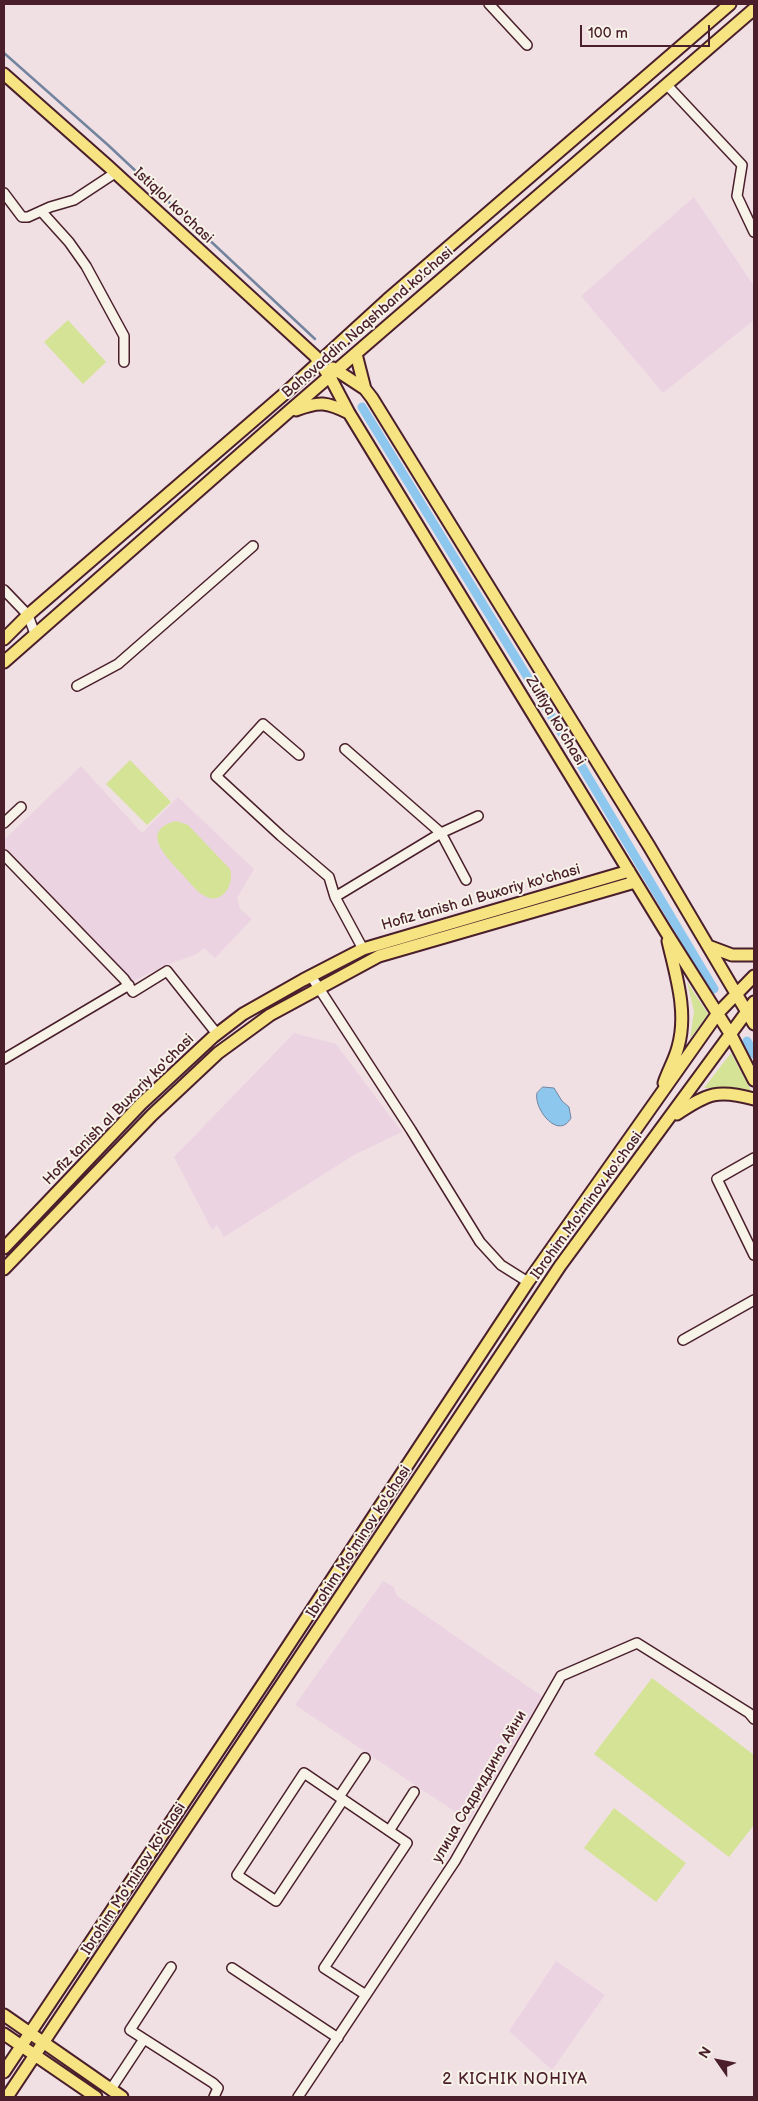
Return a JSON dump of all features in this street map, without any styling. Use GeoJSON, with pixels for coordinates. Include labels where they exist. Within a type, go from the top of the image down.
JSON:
{"type":"FeatureCollection","features":[{"type":"Feature","properties":{"kind":"main road","name":"Bahovaddin Naqshband ko'chasi"},"geometry":{"type":"LineString","coordinates":[[4,639],[28,615],[320,362],[386,300],[730,4]]}},
{"type":"Feature","properties":{"kind":"main road","name":"Bahovaddin Naqshband ko'chasi"},"geometry":{"type":"LineString","coordinates":[[4,662],[287,413],[754,9]]}},
{"type":"Feature","properties":{"kind":"main road","name":"Istiqlol ko'chasi"},"geometry":{"type":"LineString","coordinates":[[5,78],[116,173],[334,374]]}},
{"type":"Feature","properties":{"kind":"main road"},"geometry":{"type":"LineString","coordinates":[[356,354],[365,389]]}},
{"type":"Feature","properties":{"kind":"main road","name":"Zulfiya ko'chasi"},"geometry":{"type":"LineString","coordinates":[[334,374],[365,389],[372,398],[649,846],[708,946],[737,992],[751,1007],[754,1024]]}},
{"type":"Feature","properties":{"kind":"main road","name":"Zulfiya ko'chasi"},"geometry":{"type":"LineString","coordinates":[[334,374],[349,414],[629,872],[718,1013],[754,1080]]}},
{"type":"Feature","properties":{"kind":"main road"},"geometry":{"type":"LineString","coordinates":[[287,413],[314,403],[333,405],[349,414]]}},
{"type":"Feature","properties":{"kind":"main road","name":"Hofiz tanish al Buxoriy ko'chasi"},"geometry":{"type":"LineString","coordinates":[[4,1248],[141,1104],[217,1034],[244,1014],[311,976],[371,950],[629,872]]}},
{"type":"Feature","properties":{"kind":"main road"},"geometry":{"type":"LineString","coordinates":[[371,950],[636,882]]}},
{"type":"Feature","properties":{"kind":"main road"},"geometry":{"type":"LineString","coordinates":[[656,1102],[678,1047],[682,1017],[680,990],[666,932]]}},
{"type":"Feature","properties":{"kind":"main road"},"geometry":{"type":"LineString","coordinates":[[708,946],[732,955],[754,956]]}},
{"type":"Feature","properties":{"kind":"main road","name":"Hofiz tanish al Buxoriy ko'chasi"},"geometry":{"type":"LineString","coordinates":[[4,1269],[152,1115],[218,1053],[270,1015],[319,989],[371,950]]}},
{"type":"Feature","properties":{"kind":"main road"},"geometry":{"type":"LineString","coordinates":[[737,992],[754,976]]}},
{"type":"Feature","properties":{"kind":"main road","name":"Ibrohim Mo'minov ko'chasi"},"geometry":{"type":"LineString","coordinates":[[4,2072],[528,1282],[718,1013],[737,992]]}},
{"type":"Feature","properties":{"kind":"main road","name":"Ibrohim Mo'minov ko'chasi"},"geometry":{"type":"LineString","coordinates":[[7,2097],[560,1266],[751,1007]]}},
{"type":"Feature","properties":{"kind":"main road"},"geometry":{"type":"LineString","coordinates":[[669,1119],[696,1100],[718,1092],[734,1093],[754,1098]]}},
{"type":"Feature","properties":{"kind":"main road"},"geometry":{"type":"LineString","coordinates":[[546,1256],[560,1266]]}},
{"type":"Feature","properties":{"kind":"main road"},"geometry":{"type":"LineString","coordinates":[[4,2015],[122,2097]]}},
{"type":"Feature","properties":{"kind":"main road"},"geometry":{"type":"LineString","coordinates":[[4,2034],[96,2097]]}},
{"type":"Feature","properties":{"kind":"street"},"geometry":{"type":"LineString","coordinates":[[489,4],[527,46]]}},
{"type":"Feature","properties":{"kind":"street"},"geometry":{"type":"LineString","coordinates":[[668,85],[742,164],[738,196],[754,232]]}},
{"type":"Feature","properties":{"kind":"street"},"geometry":{"type":"LineString","coordinates":[[4,193],[22,217],[28,217],[74,200],[116,173]]}},
{"type":"Feature","properties":{"kind":"street"},"geometry":{"type":"LineString","coordinates":[[41,211],[69,242],[86,266],[124,336],[124,362]]}},
{"type":"Feature","properties":{"kind":"street"},"geometry":{"type":"LineString","coordinates":[[77,686],[118,664],[254,546]]}},
{"type":"Feature","properties":{"kind":"street"},"geometry":{"type":"LineString","coordinates":[[4,590],[28,615],[35,634]]}},
{"type":"Feature","properties":{"kind":"street"},"geometry":{"type":"LineString","coordinates":[[299,755],[263,724],[216,776],[329,877],[335,896],[371,950]]}},
{"type":"Feature","properties":{"kind":"street"},"geometry":{"type":"LineString","coordinates":[[345,748],[441,833],[466,880]]}},
{"type":"Feature","properties":{"kind":"street"},"geometry":{"type":"LineString","coordinates":[[4,823],[21,807]]}},
{"type":"Feature","properties":{"kind":"street"},"geometry":{"type":"LineString","coordinates":[[335,896],[441,833],[478,816]]}},
{"type":"Feature","properties":{"kind":"street"},"geometry":{"type":"LineString","coordinates":[[4,855],[68,920],[129,985],[133,992],[167,970],[217,1034]]}},
{"type":"Feature","properties":{"kind":"street"},"geometry":{"type":"LineString","coordinates":[[311,976],[411,1130],[480,1242],[501,1265],[528,1282]]}},
{"type":"Feature","properties":{"kind":"street"},"geometry":{"type":"LineString","coordinates":[[4,1059],[129,985]]}},
{"type":"Feature","properties":{"kind":"street"},"geometry":{"type":"LineString","coordinates":[[754,1158],[717,1179],[754,1255]]}},
{"type":"Feature","properties":{"kind":"street"},"geometry":{"type":"LineString","coordinates":[[683,1340],[754,1300]]}},
{"type":"Feature","properties":{"kind":"street","name":"улица Садриддина Айни"},"geometry":{"type":"LineString","coordinates":[[298,2097],[455,1861],[561,1676],[637,1643],[749,1713],[754,1719]]}},
{"type":"Feature","properties":{"kind":"street"},"geometry":{"type":"LineString","coordinates":[[365,1758],[341,1798],[276,1901],[237,1875],[304,1773],[341,1798],[389,1831],[407,1843],[324,1968],[366,1995]]}},
{"type":"Feature","properties":{"kind":"street"},"geometry":{"type":"LineString","coordinates":[[389,1831],[414,1792]]}},
{"type":"Feature","properties":{"kind":"street"},"geometry":{"type":"LineString","coordinates":[[171,1967],[130,2030],[212,2082],[218,2088],[214,2097]]}},
{"type":"Feature","properties":{"kind":"street"},"geometry":{"type":"LineString","coordinates":[[232,1968],[338,2038]]}},
{"type":"Feature","properties":{"kind":"street"},"geometry":{"type":"LineString","coordinates":[[110,2089],[144,2040]]}},
{"type":"Feature","properties":{"kind":"shaded area"},"geometry":{"type":"Polygon","coordinates":[[[694,197],[754,286],[754,320],[663,393],[581,296],[694,197]]]}},
{"type":"Feature","properties":{"kind":"shaded area"},"geometry":{"type":"Polygon","coordinates":[[[81,766],[142,833],[178,797],[254,869],[237,898],[240,909],[252,919],[215,958],[204,948],[197,954],[164,966],[133,981],[4,851],[4,840],[81,766]]]}},
{"type":"Feature","properties":{"kind":"shaded area"},"geometry":{"type":"Polygon","coordinates":[[[294,1033],[336,1044],[402,1132],[354,1155],[224,1237],[217,1225],[212,1230],[174,1157],[294,1033]]]}},
{"type":"Feature","properties":{"kind":"shaded area"},"geometry":{"type":"Polygon","coordinates":[[[383,1581],[394,1587],[396,1595],[543,1697],[469,1821],[295,1705],[383,1581]]]}},
{"type":"Feature","properties":{"kind":"shaded area"},"geometry":{"type":"Polygon","coordinates":[[[556,1961],[605,1995],[552,2070],[509,2031],[556,1961]]]}},
{"type":"Feature","properties":{"kind":"green space"},"geometry":{"type":"Polygon","coordinates":[[[68,320],[106,362],[83,384],[44,342],[68,320]]]}},
{"type":"Feature","properties":{"kind":"green space"},"geometry":{"type":"Polygon","coordinates":[[[130,760],[171,802],[147,825],[106,784],[130,760]]]}},
{"type":"Feature","properties":{"kind":"green space"},"geometry":{"type":"Polygon","coordinates":[[[176,821],[188,825],[230,869],[230,882],[221,896],[210,898],[200,893],[169,860],[159,845],[157,838],[159,831],[165,825],[176,821]]]}},
{"type":"Feature","properties":{"kind":"green space"},"geometry":{"type":"Polygon","coordinates":[[[687,982],[708,1014],[690,1039],[694,1011],[687,982]]]}},
{"type":"Feature","properties":{"kind":"green space"},"geometry":{"type":"Polygon","coordinates":[[[731,1053],[752,1092],[741,1089],[704,1088],[731,1053]]]}},
{"type":"Feature","properties":{"kind":"green space"},"geometry":{"type":"Polygon","coordinates":[[[652,1678],[754,1755],[754,1825],[729,1857],[594,1754],[652,1678]]]}},
{"type":"Feature","properties":{"kind":"green space"},"geometry":{"type":"Polygon","coordinates":[[[614,1808],[686,1863],[656,1902],[584,1848],[614,1808]]]}},
{"type":"Feature","properties":{"kind":"water"},"geometry":{"type":"Polygon","coordinates":[[[543,1087],[554,1088],[562,1101],[569,1107],[571,1118],[566,1124],[560,1126],[553,1124],[543,1114],[537,1099],[537,1093],[543,1087]]]}},
{"type":"Feature","properties":{"kind":"waterway"},"geometry":{"type":"LineString","coordinates":[[4,53],[108,145],[315,339]]}},
{"type":"Feature","properties":{"kind":"waterway"},"geometry":{"type":"LineString","coordinates":[[362,407],[563,735],[714,989]]}},
{"type":"Feature","properties":{"kind":"waterway"},"geometry":{"type":"LineString","coordinates":[[747,1041],[754,1054]]}},
{"type":"Feature","properties":{"kind":"district","name":"2 KICHIK NOHIYA"},"geometry":{"type":"Point","coordinates":[515,2080]}}]}
